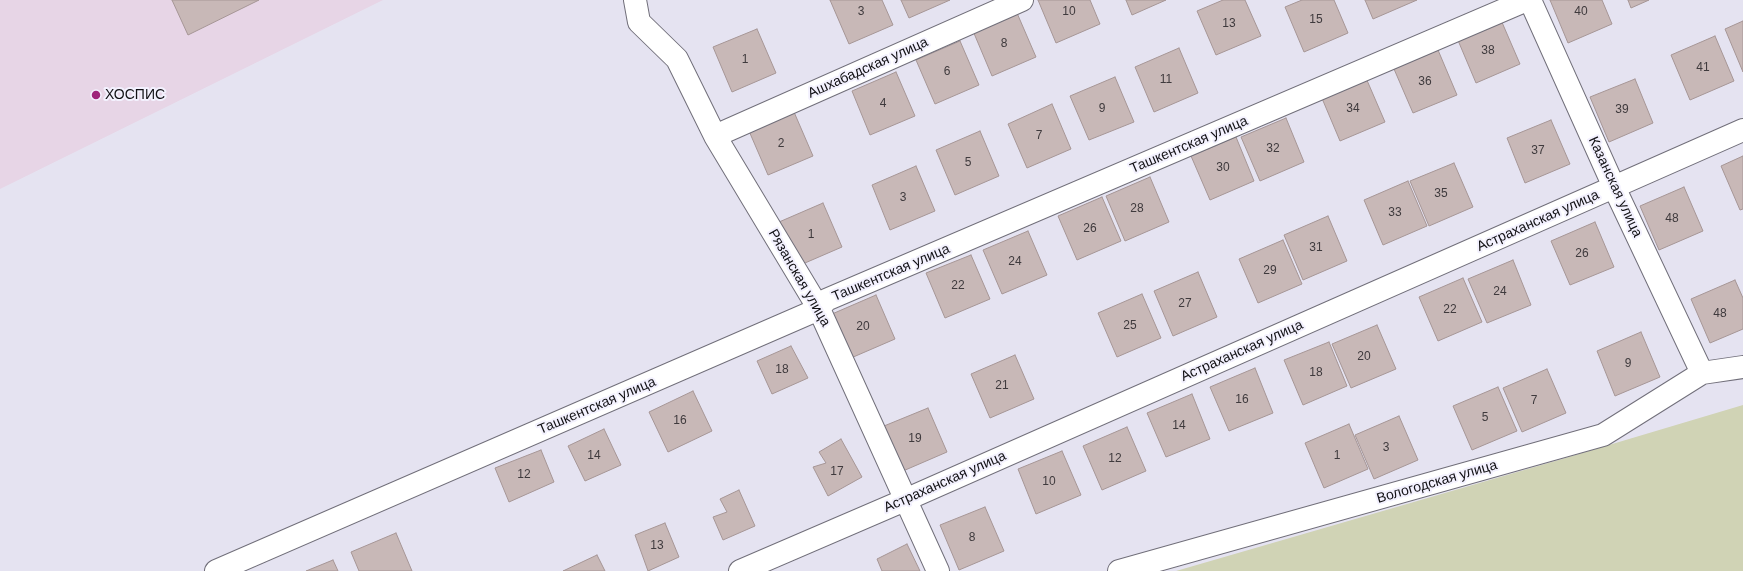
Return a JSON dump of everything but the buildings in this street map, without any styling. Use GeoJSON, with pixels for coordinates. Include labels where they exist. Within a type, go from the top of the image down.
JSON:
{"type":"FeatureCollection","features":[{"type":"Feature","properties":{"kind":"street","name":"Рязанская улица"},"geometry":{"type":"LineString","coordinates":[[635,0],[640,22],[677,60],[715,136],[819,309],[938,571]]}},
{"type":"Feature","properties":{"kind":"street","name":"Ашхабадская улица"},"geometry":{"type":"LineString","coordinates":[[715,136],[1022,0]]}},
{"type":"Feature","properties":{"kind":"street","name":"Казанская улица"},"geometry":{"type":"LineString","coordinates":[[1528,0],[1702,373]]}},
{"type":"Feature","properties":{"kind":"street","name":"Ташкентская улица"},"geometry":{"type":"LineString","coordinates":[[216,571],[819,309],[826,300],[1528,0]]}},
{"type":"Feature","properties":{"kind":"street","name":"Астраханская улица"},"geometry":{"type":"LineString","coordinates":[[740,571],[905,500],[1743,130]]}},
{"type":"Feature","properties":{"kind":"street","name":"Вологодская улица"},"geometry":{"type":"LineString","coordinates":[[1119,571],[1603,435],[1702,373],[1743,367]]}},
{"type":"Feature","properties":{"kind":"shaded area","name":"ХОСПИС"},"geometry":{"type":"Polygon","coordinates":[[[0,0],[383,0],[0,189],[0,0]]]}},
{"type":"Feature","properties":{"kind":"green space"},"geometry":{"type":"Polygon","coordinates":[[[1743,405],[1743,571],[1176,571],[1562,459],[1743,405]]]}},
{"type":"Feature","properties":{"kind":"place","name":"ХОСПИС"},"geometry":{"type":"Point","coordinates":[96,95]}}]}
